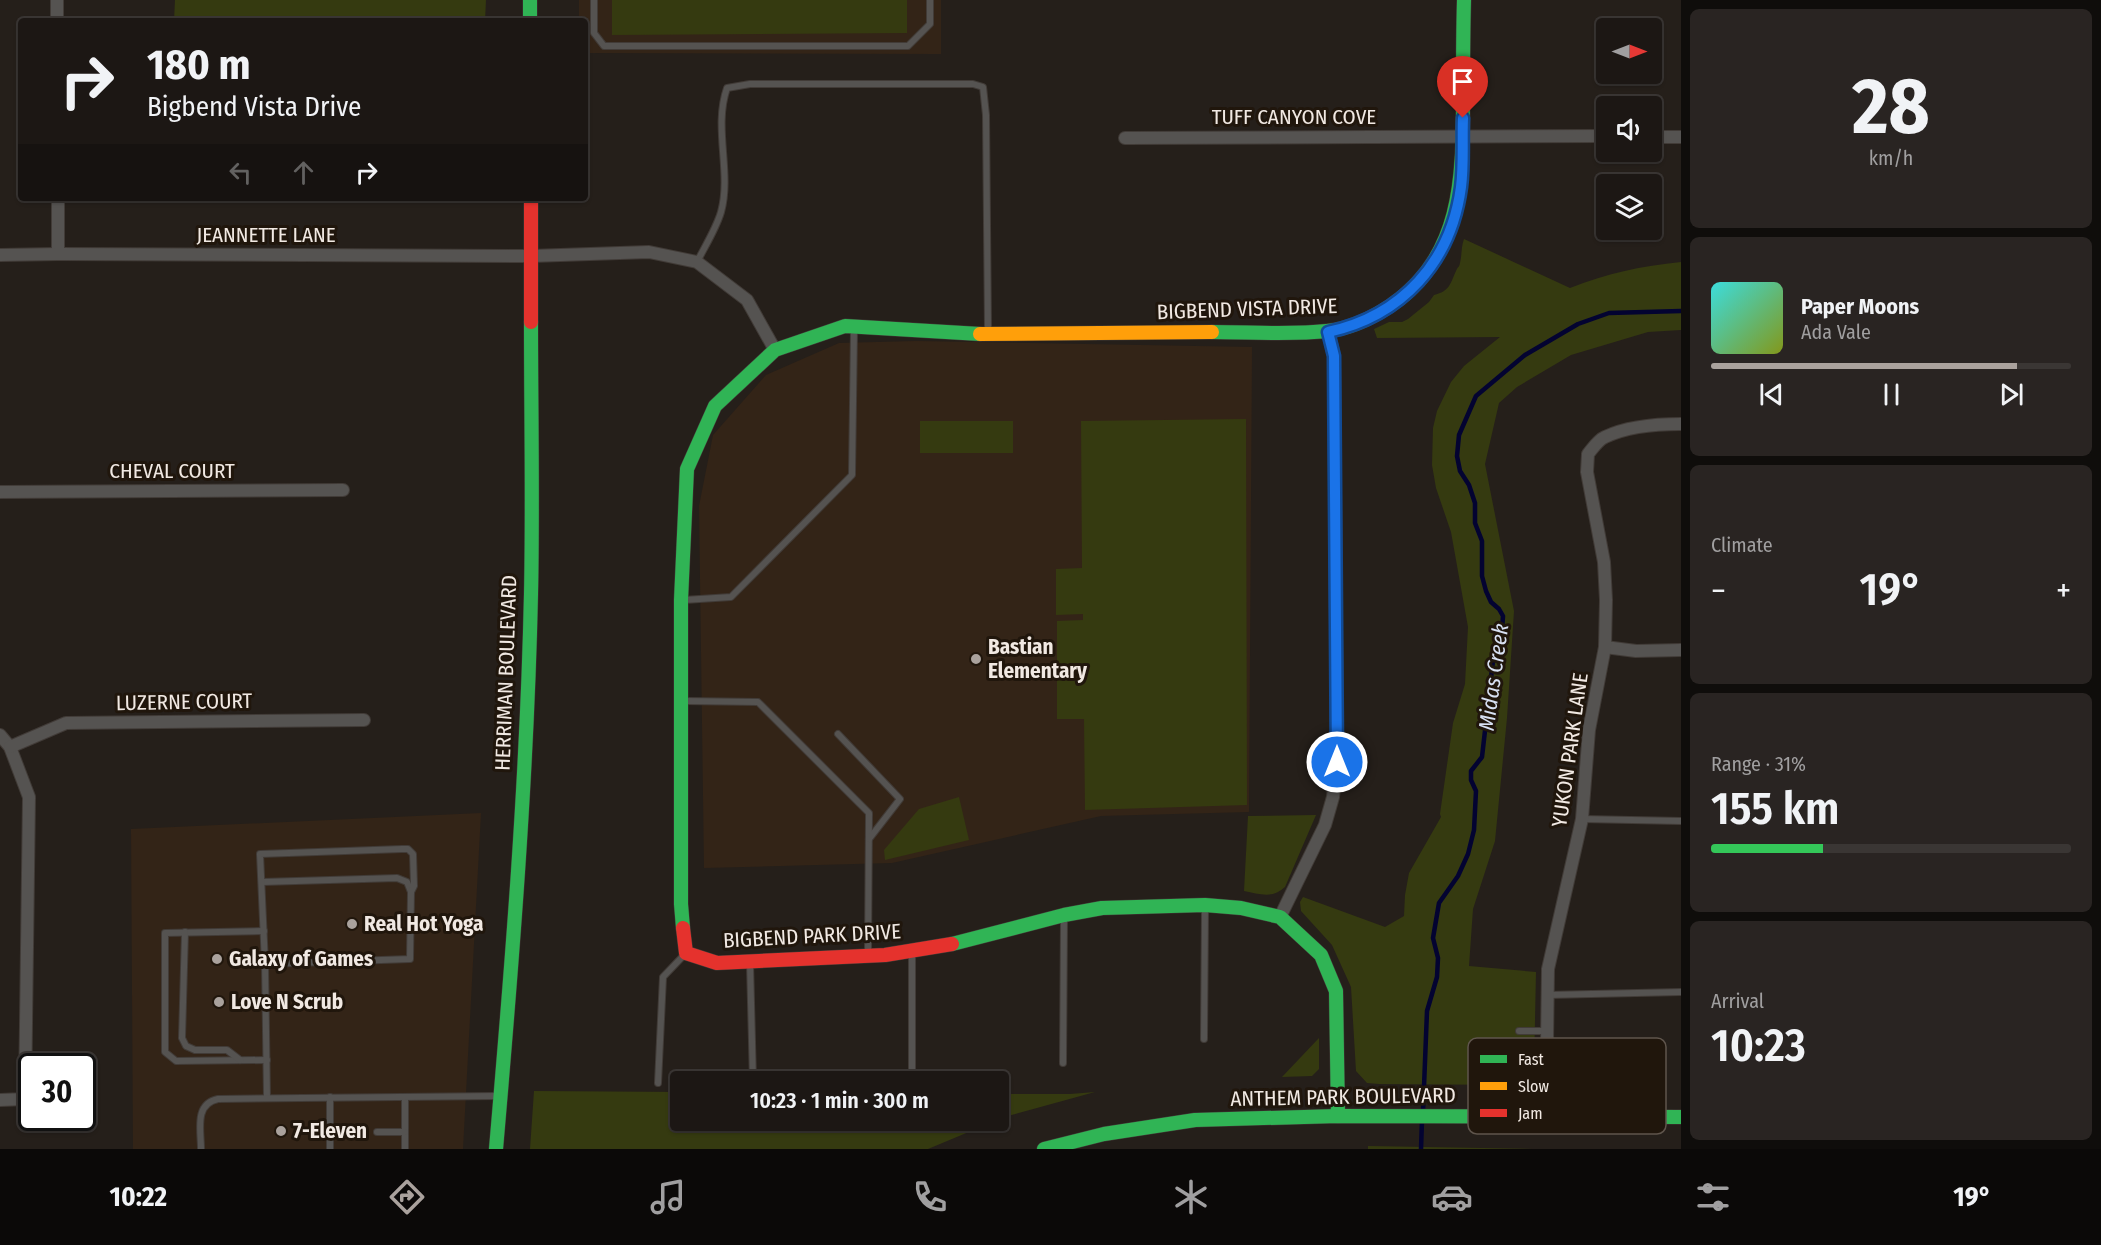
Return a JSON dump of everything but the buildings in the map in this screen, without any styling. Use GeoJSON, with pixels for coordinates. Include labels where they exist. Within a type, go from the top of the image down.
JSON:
{"type":"FeatureCollection","features":[{"type":"Feature","properties":{"kind":"street"},"geometry":{"type":"LineString","coordinates":[[57,0],[57,18]]}},
{"type":"Feature","properties":{"kind":"street"},"geometry":{"type":"LineString","coordinates":[[530,0],[530,18]]}},
{"type":"Feature","properties":{"kind":"street","name":"BIGBEND VISTA DRIVE"},"geometry":{"type":"LineString","coordinates":[[775,350],[845,326],[988,334],[1328,332],[1360,323],[1385,310],[1408,292],[1428,271],[1447,238],[1458,203],[1462,169],[1464,0]]}},
{"type":"Feature","properties":{"kind":"street","name":"TUFF CANYON COVE"},"geometry":{"type":"LineString","coordinates":[[1125,138],[1596,136]]}},
{"type":"Feature","properties":{"kind":"street"},"geometry":{"type":"LineString","coordinates":[[1662,136],[1681,137]]}},
{"type":"Feature","properties":{"kind":"street"},"geometry":{"type":"LineString","coordinates":[[58,201],[58,254]]}},
{"type":"Feature","properties":{"kind":"street","name":"HERRIMAN BOULEVARD"},"geometry":{"type":"LineString","coordinates":[[496,1149],[520,830],[531,593],[531,201]]}},
{"type":"Feature","properties":{"kind":"street","name":"JEANNETTE LANE"},"geometry":{"type":"LineString","coordinates":[[0,255],[531,256],[649,252],[697,262]]}},
{"type":"Feature","properties":{"kind":"street"},"geometry":{"type":"LineString","coordinates":[[686,953],[681,904],[681,600],[687,469],[716,406],[775,350],[747,300],[697,262]]}},
{"type":"Feature","properties":{"kind":"street"},"geometry":{"type":"LineString","coordinates":[[1328,332],[1334,356],[1337,762],[1333,798],[1325,825],[1281,917],[1321,955],[1336,991],[1338,1116]]}},
{"type":"Feature","properties":{"kind":"street","name":"YUKON PARK LANE"},"geometry":{"type":"LineString","coordinates":[[1546,1038],[1548,969],[1581,819],[1589,730],[1605,647],[1604,562],[1587,472],[1588,454],[1603,438],[1631,428],[1658,424],[1681,424]]}},
{"type":"Feature","properties":{"kind":"street","name":"CHEVAL COURT"},"geometry":{"type":"LineString","coordinates":[[0,492],[344,490]]}},
{"type":"Feature","properties":{"kind":"street"},"geometry":{"type":"LineString","coordinates":[[1605,647],[1636,651],[1681,650]]}},
{"type":"Feature","properties":{"kind":"street","name":"LUZERNE COURT"},"geometry":{"type":"LineString","coordinates":[[10,747],[66,723],[364,720]]}},
{"type":"Feature","properties":{"kind":"street"},"geometry":{"type":"LineString","coordinates":[[0,735],[10,747],[28,797],[25,1099],[0,1100]]}},
{"type":"Feature","properties":{"kind":"street","name":"BIGBEND PARK DRIVE"},"geometry":{"type":"LineString","coordinates":[[686,953],[717,963],[868,957],[939,947],[1064,915],[1102,908],[1205,904],[1241,908],[1281,917]]}},
{"type":"Feature","properties":{"kind":"street","name":"ANTHEM PARK BOULEVARD"},"geometry":{"type":"LineString","coordinates":[[1044,1149],[1104,1134],[1195,1120],[1338,1116],[1468,1116]]}},
{"type":"Feature","properties":{"kind":"lane"},"geometry":{"type":"LineString","coordinates":[[594,0],[594,33],[604,46],[908,46],[930,24],[930,0]]}},
{"type":"Feature","properties":{"kind":"lane"},"geometry":{"type":"LineString","coordinates":[[697,262],[721,212],[723,195],[721,104],[727,88],[750,84],[973,84],[983,87],[986,115],[988,334]]}},
{"type":"Feature","properties":{"kind":"lane"},"geometry":{"type":"LineString","coordinates":[[681,600],[731,597],[852,475],[854,326]]}},
{"type":"Feature","properties":{"kind":"lane"},"geometry":{"type":"LineString","coordinates":[[682,701],[758,702],[869,813],[868,957]]}},
{"type":"Feature","properties":{"kind":"lane"},"geometry":{"type":"LineString","coordinates":[[838,734],[900,799],[869,840]]}},
{"type":"Feature","properties":{"kind":"lane"},"geometry":{"type":"LineString","coordinates":[[1581,819],[1681,821]]}},
{"type":"Feature","properties":{"kind":"lane"},"geometry":{"type":"LineString","coordinates":[[265,964],[410,959],[414,858],[408,849],[261,854],[267,1098]]}},
{"type":"Feature","properties":{"kind":"lane"},"geometry":{"type":"LineString","coordinates":[[262,882],[397,878],[406,882],[411,892]]}},
{"type":"Feature","properties":{"kind":"lane"},"geometry":{"type":"LineString","coordinates":[[1204,1039],[1205,904]]}},
{"type":"Feature","properties":{"kind":"lane"},"geometry":{"type":"LineString","coordinates":[[1063,1063],[1064,915]]}},
{"type":"Feature","properties":{"kind":"lane"},"geometry":{"type":"LineString","coordinates":[[264,931],[165,933],[165,1052],[176,1061],[267,1060]]}},
{"type":"Feature","properties":{"kind":"lane"},"geometry":{"type":"LineString","coordinates":[[185,932],[182,1038],[186,1046],[195,1050],[227,1050],[240,1060]]}},
{"type":"Feature","properties":{"kind":"lane"},"geometry":{"type":"LineString","coordinates":[[912,951],[912,1071]]}},
{"type":"Feature","properties":{"kind":"lane"},"geometry":{"type":"LineString","coordinates":[[658,1083],[663,977],[686,953]]}},
{"type":"Feature","properties":{"kind":"lane"},"geometry":{"type":"LineString","coordinates":[[750,963],[753,1071]]}},
{"type":"Feature","properties":{"kind":"lane"},"geometry":{"type":"LineString","coordinates":[[1547,995],[1681,992]]}},
{"type":"Feature","properties":{"kind":"lane"},"geometry":{"type":"LineString","coordinates":[[1519,1031],[1546,1031]]}},
{"type":"Feature","properties":{"kind":"lane"},"geometry":{"type":"LineString","coordinates":[[201,1149],[201,1116],[208,1102],[218,1099],[501,1096]]}},
{"type":"Feature","properties":{"kind":"lane"},"geometry":{"type":"LineString","coordinates":[[330,1097],[330,1149]]}},
{"type":"Feature","properties":{"kind":"lane"},"geometry":{"type":"LineString","coordinates":[[405,1097],[405,1149]]}},
{"type":"Feature","properties":{"kind":"lane"},"geometry":{"type":"LineString","coordinates":[[330,1132],[352,1132]]}},
{"type":"Feature","properties":{"kind":"lane"},"geometry":{"type":"LineString","coordinates":[[377,1132],[405,1132]]}},
{"type":"Feature","properties":{"kind":"shaded area"},"geometry":{"type":"Polygon","coordinates":[[[579,0],[941,0],[941,54],[588,53],[588,18],[579,18],[579,0]]]}},
{"type":"Feature","properties":{"kind":"shaded area","name":"Bastian Elementary"},"geometry":{"type":"Polygon","coordinates":[[[916,341],[1252,347],[1249,812],[1101,816],[892,863],[704,868],[699,506],[713,435],[766,375],[839,343],[916,341]]]}},
{"type":"Feature","properties":{"kind":"shaded area"},"geometry":{"type":"Polygon","coordinates":[[[481,813],[463,1149],[133,1149],[131,829],[481,813]]]}},
{"type":"Feature","properties":{"kind":"green space"},"geometry":{"type":"Polygon","coordinates":[[[175,0],[486,0],[485,18],[174,18],[175,0]]]}},
{"type":"Feature","properties":{"kind":"green space"},"geometry":{"type":"Polygon","coordinates":[[[612,0],[907,0],[907,33],[612,35],[612,0]]]}},
{"type":"Feature","properties":{"kind":"green space"},"geometry":{"type":"Polygon","coordinates":[[[1464,239],[1570,288],[1625,271],[1681,262],[1681,330],[1648,332],[1571,355],[1517,387],[1499,403],[1485,464],[1514,611],[1507,718],[1495,841],[1473,909],[1469,966],[1536,972],[1535,1038],[1468,1038],[1468,1085],[1367,1083],[1356,1071],[1351,987],[1332,945],[1301,911],[1300,902],[1303,897],[1385,927],[1404,916],[1409,873],[1441,817],[1453,723],[1465,684],[1468,627],[1451,532],[1436,488],[1432,465],[1433,428],[1437,411],[1451,382],[1464,366],[1500,337],[1377,338],[1374,329],[1389,322],[1402,322],[1408,319],[1434,295],[1446,289],[1460,265],[1464,239]]]}},
{"type":"Feature","properties":{"kind":"green space"},"geometry":{"type":"Polygon","coordinates":[[[1246,419],[1247,805],[1085,810],[1084,719],[1057,719],[1057,673],[1083,673],[1083,667],[1057,667],[1057,621],[1083,620],[1083,614],[1056,615],[1056,569],[1082,568],[1081,421],[1246,419]]]}},
{"type":"Feature","properties":{"kind":"green space"},"geometry":{"type":"Polygon","coordinates":[[[920,421],[1013,421],[1013,453],[920,453],[920,421]]]}},
{"type":"Feature","properties":{"kind":"green space"},"geometry":{"type":"Polygon","coordinates":[[[959,797],[969,840],[885,860],[884,850],[919,809],[959,797]]]}},
{"type":"Feature","properties":{"kind":"green space"},"geometry":{"type":"Polygon","coordinates":[[[1316,815],[1285,887],[1271,894],[1244,891],[1248,816],[1316,815]]]}},
{"type":"Feature","properties":{"kind":"green space"},"geometry":{"type":"Polygon","coordinates":[[[1319,1038],[1319,1069],[1312,1076],[1282,1077],[1319,1038]]]}},
{"type":"Feature","properties":{"kind":"green space"},"geometry":{"type":"Polygon","coordinates":[[[534,1091],[670,1092],[670,1131],[971,1131],[928,1149],[530,1149],[534,1091]]]}},
{"type":"Feature","properties":{"kind":"green space"},"geometry":{"type":"Polygon","coordinates":[[[1095,1092],[1009,1116],[1009,1094],[1095,1092]]]}},
{"type":"Feature","properties":{"kind":"green space"},"geometry":{"type":"Polygon","coordinates":[[[1368,1146],[1533,1149],[1368,1149],[1368,1146]]]}},
{"type":"Feature","properties":{"kind":"waterway","name":"Midas Creek"},"geometry":{"type":"LineString","coordinates":[[1423,1112],[1427,1011],[1437,977],[1438,958],[1433,938],[1439,903],[1458,876],[1468,854],[1474,830],[1476,791],[1471,780],[1471,771],[1482,757],[1494,652],[1501,644],[1503,616],[1491,602],[1482,576],[1482,541],[1475,523],[1475,503],[1469,485],[1460,471],[1457,456],[1459,435],[1476,396],[1525,355],[1578,324],[1609,313],[1681,311]]}},
{"type":"Feature","properties":{"kind":"waterway","name":"Midas Creek"},"geometry":{"type":"LineString","coordinates":[[1421,1149],[1422,1120]]}},
{"type":"Feature","properties":{"kind":"traffic: fast"},"geometry":{"type":"LineString","coordinates":[[530,0],[530,18]]}},
{"type":"Feature","properties":{"kind":"traffic: fast"},"geometry":{"type":"LineString","coordinates":[[1212,332],[1299,333],[1344,328],[1368,319],[1390,306],[1414,287],[1432,265],[1445,240],[1459,187],[1463,130],[1464,0]]}},
{"type":"Feature","properties":{"kind":"traffic: fast"},"geometry":{"type":"LineString","coordinates":[[496,1149],[513,941],[529,663],[532,560],[531,322]]}},
{"type":"Feature","properties":{"kind":"traffic: fast"},"geometry":{"type":"LineString","coordinates":[[683,928],[681,904],[681,600],[687,469],[715,406],[775,350],[845,326],[980,334]]}},
{"type":"Feature","properties":{"kind":"traffic: fast"},"geometry":{"type":"LineString","coordinates":[[952,944],[1064,915],[1102,908],[1205,905],[1241,908],[1280,917],[1321,955],[1336,991],[1338,1116]]}},
{"type":"Feature","properties":{"kind":"traffic: fast"},"geometry":{"type":"LineString","coordinates":[[1044,1149],[1104,1134],[1195,1120],[1338,1116],[1468,1116]]}},
{"type":"Feature","properties":{"kind":"traffic: fast"},"geometry":{"type":"LineString","coordinates":[[1666,1117],[1681,1117]]}},
{"type":"Feature","properties":{"kind":"traffic: slow"},"geometry":{"type":"LineString","coordinates":[[980,334],[1212,332]]}},
{"type":"Feature","properties":{"kind":"traffic: jam"},"geometry":{"type":"LineString","coordinates":[[531,201],[531,322]]}},
{"type":"Feature","properties":{"kind":"traffic: jam"},"geometry":{"type":"LineString","coordinates":[[683,928],[686,953],[717,963],[885,955],[952,944]]}},
{"type":"Feature","properties":{"kind":"place","name":"Bastian Elementary"},"geometry":{"type":"Point","coordinates":[976,659]}},
{"type":"Feature","properties":{"kind":"place","name":"Real Hot Yoga"},"geometry":{"type":"Point","coordinates":[352,924]}},
{"type":"Feature","properties":{"kind":"place","name":"Galaxy of Games"},"geometry":{"type":"Point","coordinates":[217,959]}},
{"type":"Feature","properties":{"kind":"place","name":"Love N Scrub"},"geometry":{"type":"Point","coordinates":[219,1002]}},
{"type":"Feature","properties":{"kind":"place","name":"7-Eleven"},"geometry":{"type":"Point","coordinates":[281,1131]}},
{"type":"Feature","properties":{"kind":"route"},"geometry":{"type":"LineString","coordinates":[[1337,762],[1334,356],[1328,332],[1360,323],[1385,310],[1419,282],[1439,255],[1453,220],[1461,186],[1463,118]]}}]}
